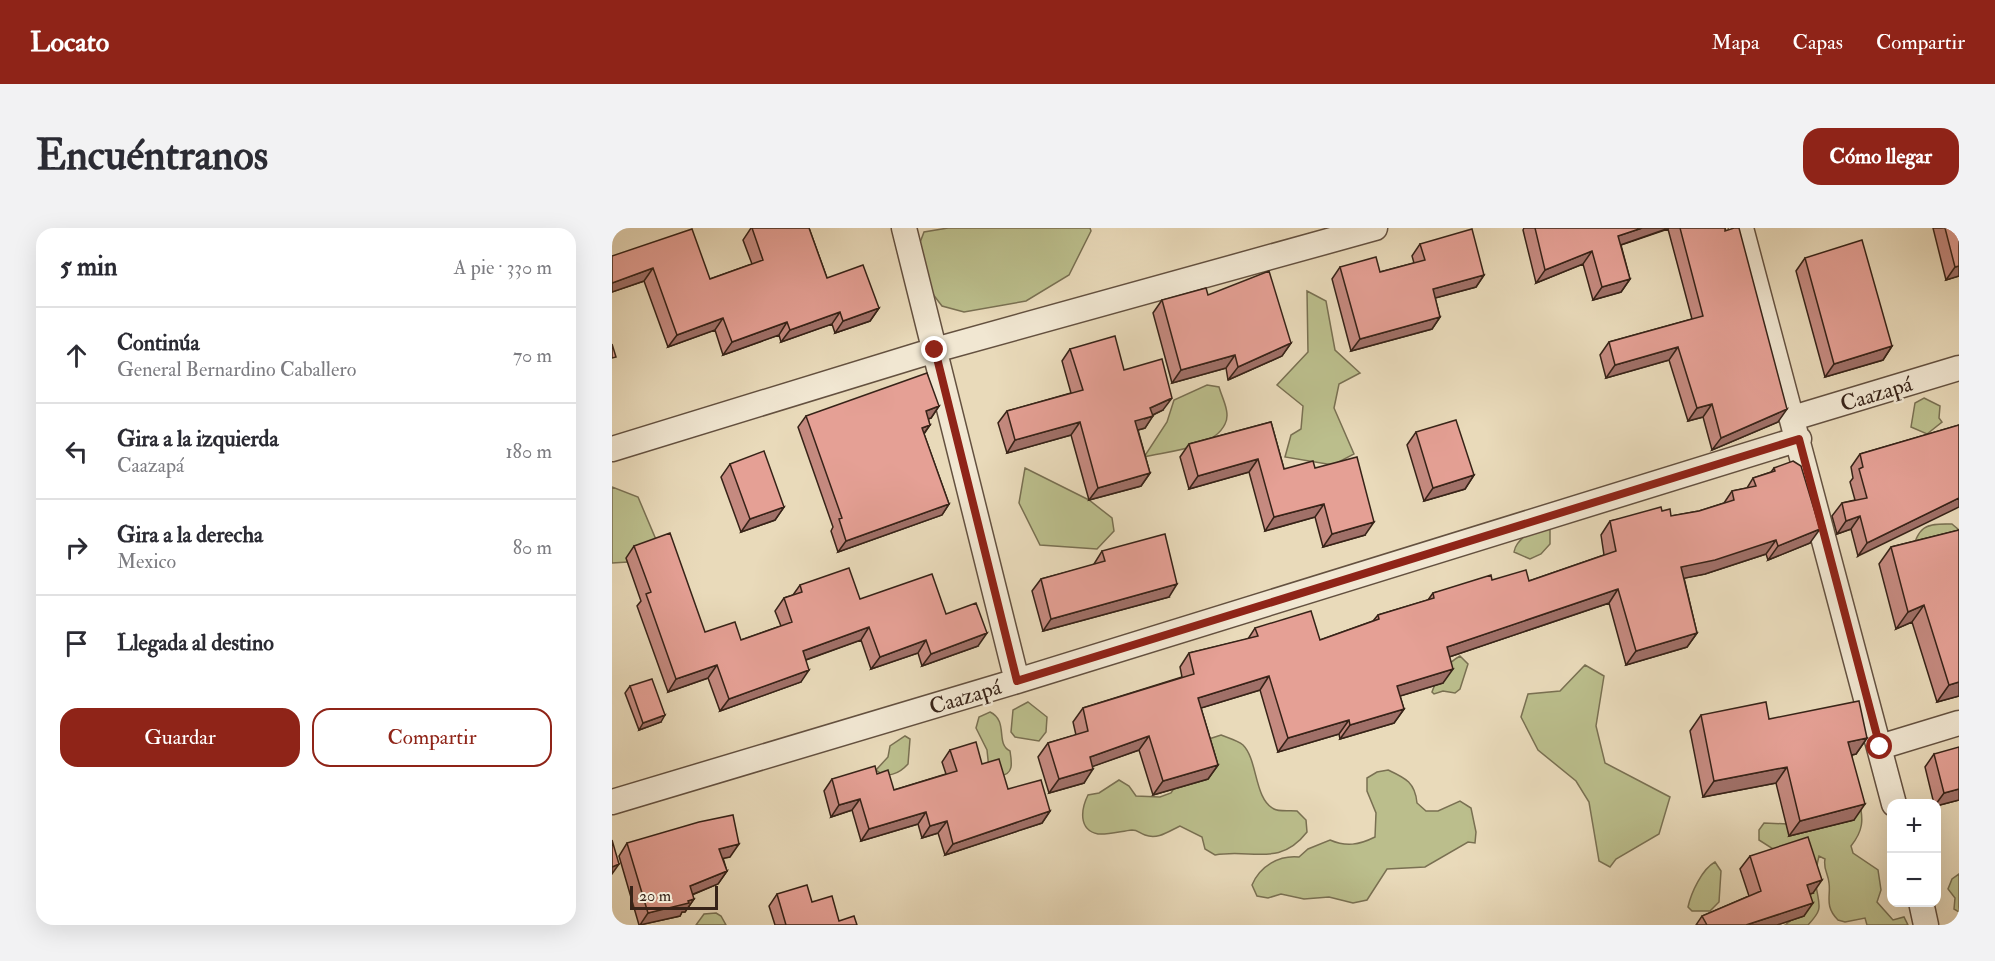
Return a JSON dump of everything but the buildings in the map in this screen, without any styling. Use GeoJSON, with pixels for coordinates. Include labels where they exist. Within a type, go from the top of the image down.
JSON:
{"type":"FeatureCollection","features":[{"type":"Feature","properties":{"kind":"street"},"geometry":{"type":"LineString","coordinates":[[904,228],[1017,681]]}},
{"type":"Feature","properties":{"kind":"street"},"geometry":{"type":"LineString","coordinates":[[612,449],[935,350],[1375,228]]}},
{"type":"Feature","properties":{"kind":"street"},"geometry":{"type":"LineString","coordinates":[[1742,228],[1893,799]]}},
{"type":"Feature","properties":{"kind":"street","name":"Caazapá"},"geometry":{"type":"LineString","coordinates":[[612,802],[1017,681],[1796,429],[1959,368]]}},
{"type":"Feature","properties":{"kind":"street"},"geometry":{"type":"LineString","coordinates":[[1880,747],[1959,723]]}},
{"type":"Feature","properties":{"kind":"street"},"geometry":{"type":"LineString","coordinates":[[1922,907],[1926,925]]}},
{"type":"Feature","properties":{"kind":"green space"},"geometry":{"type":"Polygon","coordinates":[[[948,228],[1090,228],[1091,231],[1069,275],[1026,301],[964,312],[942,306],[919,276],[916,253],[924,232],[948,228]]]}},
{"type":"Feature","properties":{"kind":"green space"},"geometry":{"type":"Polygon","coordinates":[[[1307,291],[1326,301],[1335,350],[1360,373],[1339,384],[1334,408],[1354,454],[1333,465],[1285,457],[1291,435],[1301,429],[1303,406],[1277,385],[1308,352],[1307,291]]]}},
{"type":"Feature","properties":{"kind":"green space"},"geometry":{"type":"Polygon","coordinates":[[[1207,385],[1219,387],[1225,406],[1227,420],[1219,432],[1211,439],[1189,448],[1144,457],[1167,422],[1174,400],[1207,385]]]}},
{"type":"Feature","properties":{"kind":"green space"},"geometry":{"type":"Polygon","coordinates":[[[1924,398],[1940,406],[1939,418],[1942,422],[1927,434],[1911,427],[1915,403],[1924,398]]]}},
{"type":"Feature","properties":{"kind":"green space"},"geometry":{"type":"Polygon","coordinates":[[[1025,468],[1089,500],[1112,518],[1114,531],[1097,549],[1040,545],[1019,503],[1025,468]]]}},
{"type":"Feature","properties":{"kind":"green space"},"geometry":{"type":"Polygon","coordinates":[[[612,487],[638,497],[657,542],[644,561],[612,563],[612,487]]]}},
{"type":"Feature","properties":{"kind":"green space"},"geometry":{"type":"Polygon","coordinates":[[[1934,524],[1952,524],[1959,530],[1959,567],[1911,554],[1924,528],[1934,524]]]}},
{"type":"Feature","properties":{"kind":"green space"},"geometry":{"type":"Polygon","coordinates":[[[1533,525],[1550,526],[1550,544],[1541,554],[1530,559],[1514,552],[1517,544],[1533,525]]]}},
{"type":"Feature","properties":{"kind":"green space"},"geometry":{"type":"Polygon","coordinates":[[[1460,656],[1468,664],[1460,689],[1455,693],[1443,691],[1434,694],[1432,692],[1439,676],[1450,663],[1460,656]]]}},
{"type":"Feature","properties":{"kind":"green space"},"geometry":{"type":"Polygon","coordinates":[[[1585,665],[1604,676],[1596,726],[1605,763],[1670,797],[1659,834],[1616,859],[1610,867],[1599,861],[1589,802],[1576,781],[1538,750],[1521,717],[1528,694],[1560,691],[1585,665]]]}},
{"type":"Feature","properties":{"kind":"green space"},"geometry":{"type":"Polygon","coordinates":[[[1028,702],[1047,717],[1046,732],[1039,741],[1015,737],[1011,732],[1013,710],[1028,702]]]}},
{"type":"Feature","properties":{"kind":"green space"},"geometry":{"type":"Polygon","coordinates":[[[990,712],[999,721],[1003,743],[1010,751],[1010,771],[999,776],[989,769],[987,750],[976,728],[979,717],[990,712]]]}},
{"type":"Feature","properties":{"kind":"green space"},"geometry":{"type":"Polygon","coordinates":[[[1221,735],[1241,743],[1248,752],[1259,788],[1268,804],[1276,810],[1297,811],[1306,820],[1307,832],[1286,850],[1264,854],[1215,855],[1205,849],[1202,837],[1180,826],[1163,834],[1150,836],[1132,830],[1098,834],[1092,832],[1084,824],[1083,812],[1088,795],[1099,793],[1119,780],[1129,786],[1136,796],[1160,797],[1171,793],[1209,739],[1221,735]]]}},
{"type":"Feature","properties":{"kind":"green space"},"geometry":{"type":"Polygon","coordinates":[[[905,736],[910,739],[908,764],[889,775],[876,770],[888,757],[890,746],[905,736]]]}},
{"type":"Feature","properties":{"kind":"green space"},"geometry":{"type":"Polygon","coordinates":[[[1388,770],[1411,785],[1417,803],[1426,811],[1438,811],[1460,801],[1471,808],[1476,832],[1475,843],[1468,842],[1425,867],[1387,869],[1367,900],[1353,903],[1329,897],[1304,899],[1281,894],[1268,898],[1257,896],[1252,885],[1255,878],[1265,867],[1277,860],[1299,857],[1308,849],[1330,840],[1352,844],[1375,837],[1376,813],[1367,791],[1367,778],[1377,772],[1388,770]]]}},
{"type":"Feature","properties":{"kind":"green space"},"geometry":{"type":"Polygon","coordinates":[[[1859,801],[1862,814],[1861,825],[1851,846],[1853,853],[1878,870],[1881,890],[1877,902],[1893,920],[1904,917],[1908,925],[1867,925],[1865,918],[1845,922],[1838,920],[1830,906],[1825,859],[1819,856],[1816,870],[1818,911],[1808,925],[1785,925],[1798,915],[1781,854],[1759,840],[1759,830],[1764,823],[1788,824],[1859,801]]]}},
{"type":"Feature","properties":{"kind":"green space"},"geometry":{"type":"Polygon","coordinates":[[[1715,862],[1721,871],[1719,902],[1710,911],[1692,911],[1688,907],[1694,888],[1710,865],[1715,862]]]}},
{"type":"Feature","properties":{"kind":"green space"},"geometry":{"type":"Polygon","coordinates":[[[1959,874],[1959,912],[1954,909],[1955,898],[1948,889],[1952,879],[1959,874]]]}},
{"type":"Feature","properties":{"kind":"green space"},"geometry":{"type":"Polygon","coordinates":[[[716,913],[721,916],[726,925],[696,925],[704,914],[716,913]]]}},
{"type":"Feature","properties":{"kind":"route"},"geometry":{"type":"LineString","coordinates":[[935,350],[1017,681],[1799,439],[1880,747]]}}]}
